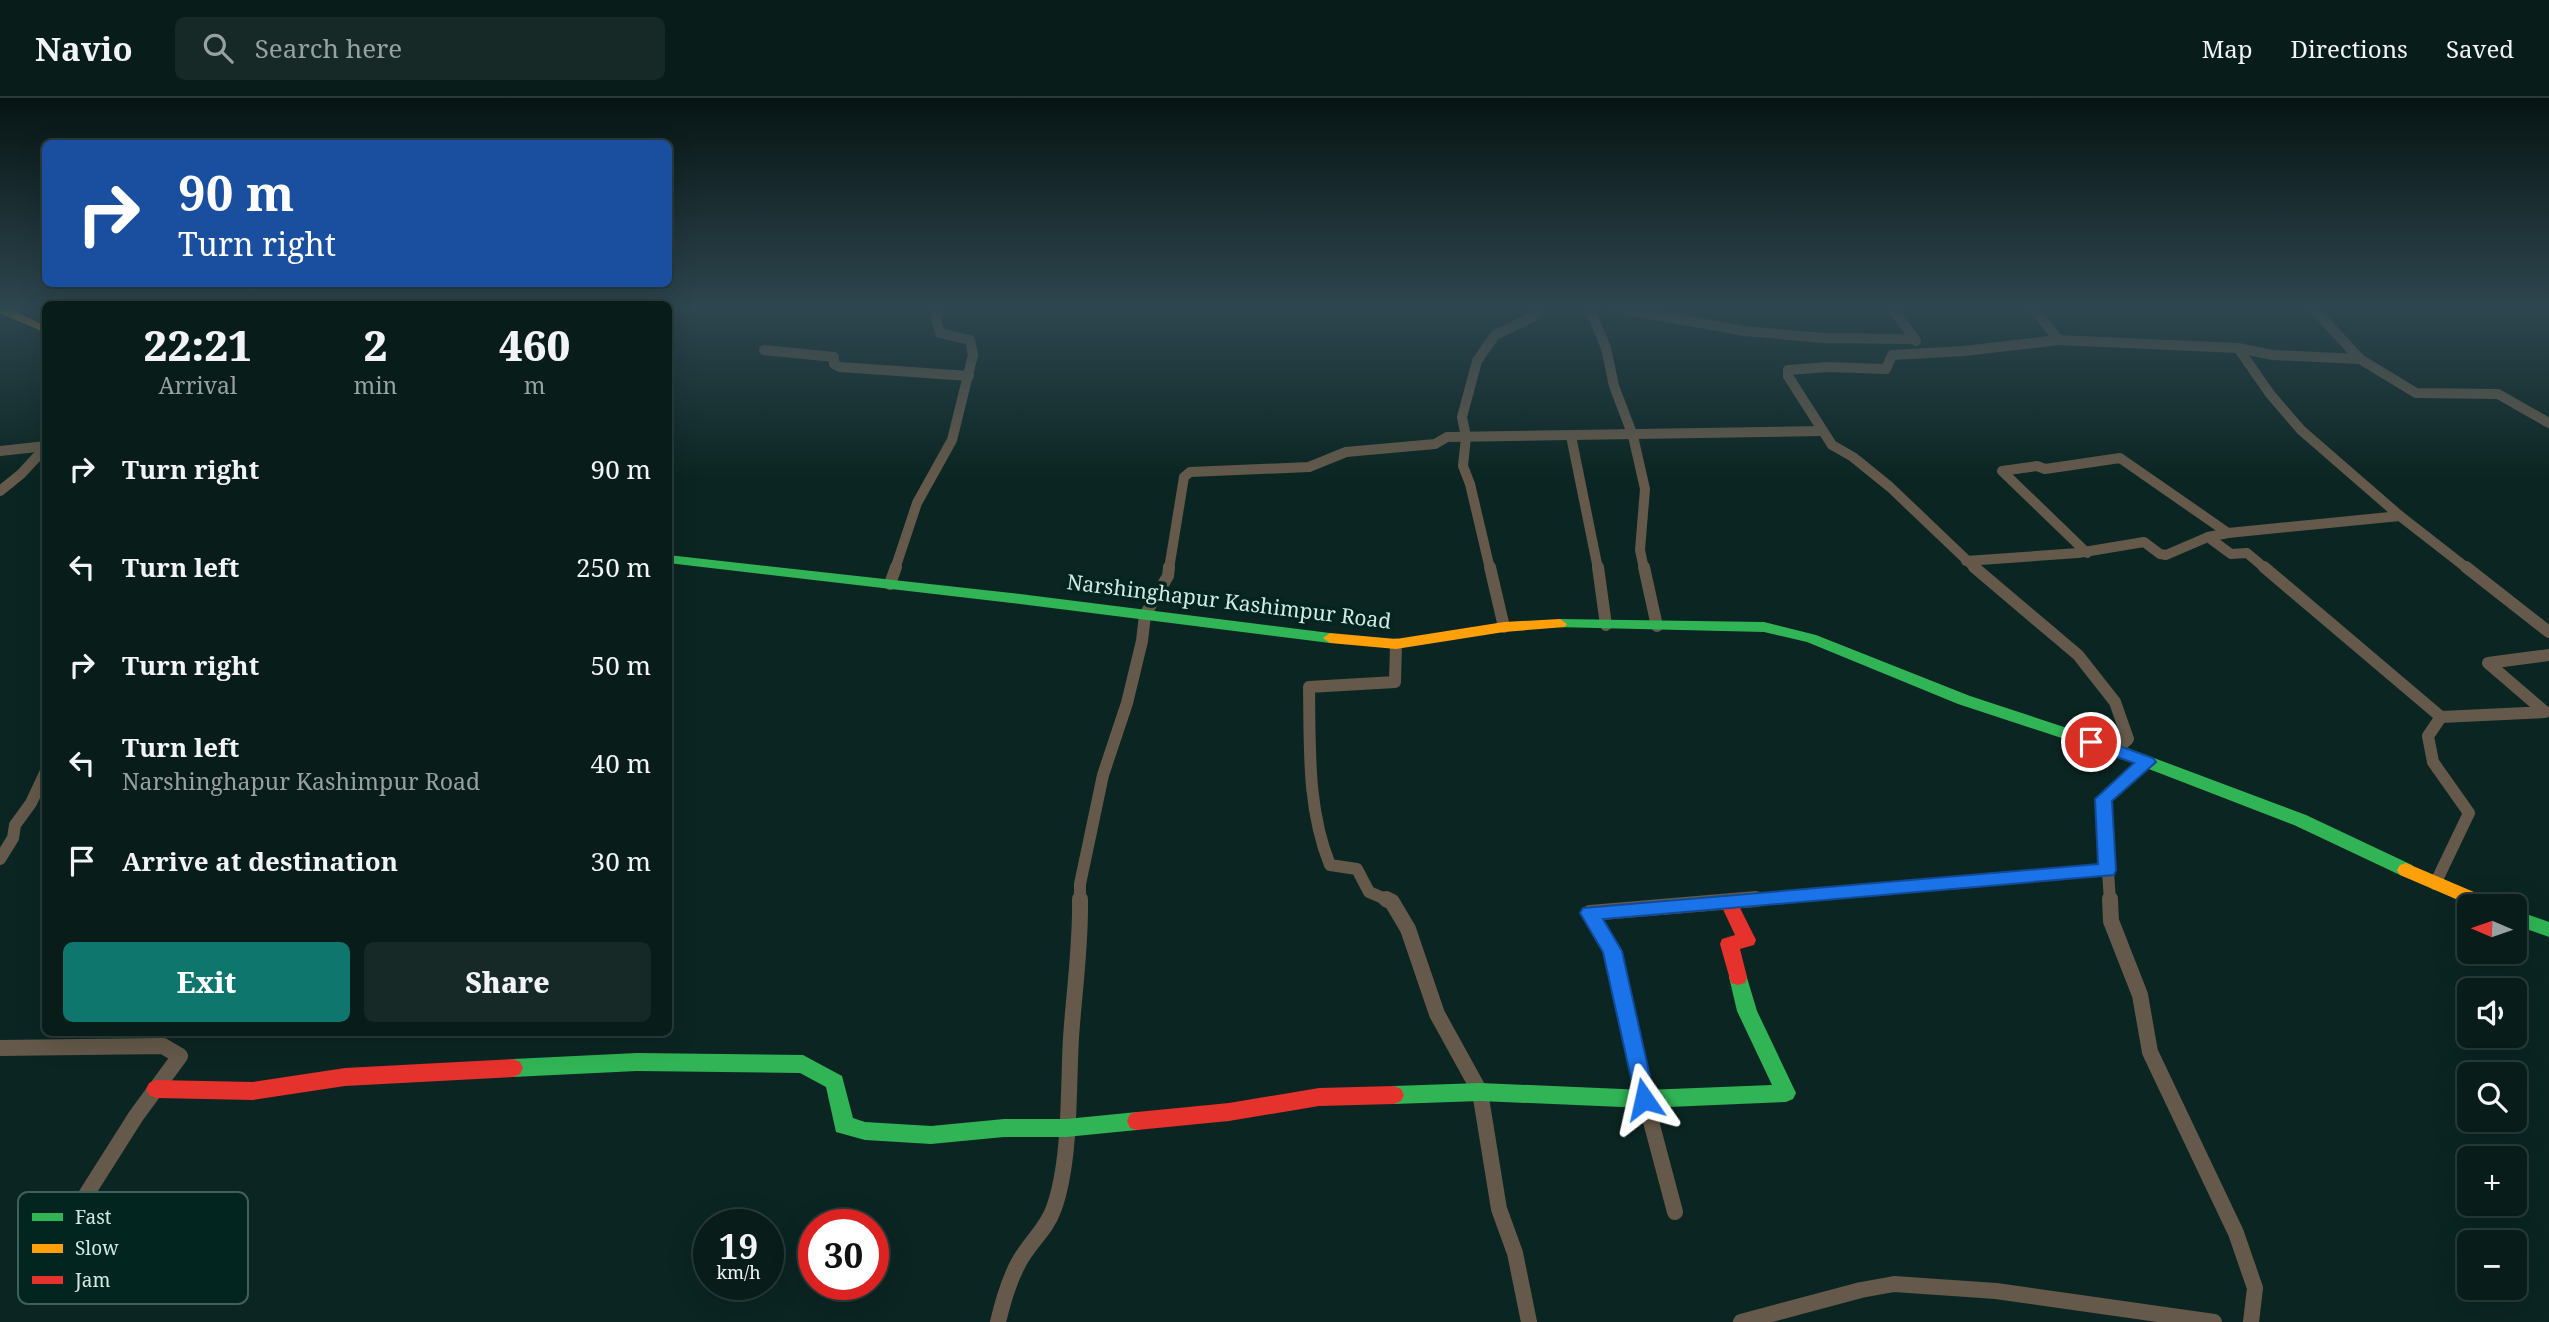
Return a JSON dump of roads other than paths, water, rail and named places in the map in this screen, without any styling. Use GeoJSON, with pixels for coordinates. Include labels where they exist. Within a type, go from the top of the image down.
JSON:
{"type":"FeatureCollection","features":[{"type":"Feature","properties":{"kind":"street"},"geometry":{"type":"LineString","coordinates":[[834,364],[840,367],[969,376]]}},
{"type":"Feature","properties":{"kind":"street"},"geometry":{"type":"LineString","coordinates":[[890,584],[917,503],[952,440],[971,364]]}},
{"type":"Feature","properties":{"kind":"street"},"geometry":{"type":"LineString","coordinates":[[1476,364],[1462,417],[1466,438],[1463,466],[1474,496],[1504,628]]}},
{"type":"Feature","properties":{"kind":"street"},"geometry":{"type":"LineString","coordinates":[[1609,364],[1614,386],[1633,436],[1645,489],[1640,550],[1657,626]]}},
{"type":"Feature","properties":{"kind":"street"},"geometry":{"type":"LineString","coordinates":[[1888,364],[1886,369],[1828,367],[1788,370],[1788,376],[1832,445],[1853,457],[1890,487],[1966,561],[2011,596],[2078,655],[2115,702],[2128,739],[2116,750]]}},
{"type":"Feature","properties":{"kind":"street"},"geometry":{"type":"LineString","coordinates":[[2249,364],[2270,394],[2301,430],[2400,516],[2549,632]]}},
{"type":"Feature","properties":{"kind":"street"},"geometry":{"type":"LineString","coordinates":[[2368,364],[2416,393],[2498,394],[2549,423]]}},
{"type":"Feature","properties":{"kind":"street"},"geometry":{"type":"LineString","coordinates":[[998,1322],[1020,1260],[1039,1236],[1054,1209],[1063,1168],[1075,974],[1081,927],[1080,884],[1103,775],[1127,703],[1142,641],[1145,615],[1168,576],[1184,477],[1189,472],[1309,467],[1346,452],[1435,444],[1447,437],[1633,436],[1823,430]]}},
{"type":"Feature","properties":{"kind":"street"},"geometry":{"type":"LineString","coordinates":[[1571,436],[1599,573],[1606,625]]}},
{"type":"Feature","properties":{"kind":"street"},"geometry":{"type":"LineString","coordinates":[[0,452],[42,447]]}},
{"type":"Feature","properties":{"kind":"street"},"geometry":{"type":"LineString","coordinates":[[0,491],[42,451]]}},
{"type":"Feature","properties":{"kind":"street"},"geometry":{"type":"LineString","coordinates":[[2087,552],[2002,471],[2037,467],[2045,469],[2120,458],[2228,533]]}},
{"type":"Feature","properties":{"kind":"street"},"geometry":{"type":"LineString","coordinates":[[1966,561],[2015,556],[2039,558],[2119,549],[2144,542],[2160,554],[2166,555],[2208,537],[2228,533],[2400,516]]}},
{"type":"Feature","properties":{"kind":"street"},"geometry":{"type":"LineString","coordinates":[[2208,537],[2231,555],[2247,553],[2441,718],[2545,712],[2488,663],[2549,654]]}},
{"type":"Feature","properties":{"kind":"street","name":"Narshinghapur Kashimpur Road"},"geometry":{"type":"LineString","coordinates":[[672,559],[1305,636],[1396,644],[1504,628],[1606,625],[1764,627],[1811,638],[1964,701],[2116,750],[2300,820],[2460,894]]}},
{"type":"Feature","properties":{"kind":"street"},"geometry":{"type":"LineString","coordinates":[[1396,644],[1395,682],[1309,687],[1311,770],[1321,848],[1330,865],[1357,869],[1369,892],[1392,902],[1408,929],[1437,1014],[1480,1092],[1499,1209],[1515,1253],[1529,1322]]}},
{"type":"Feature","properties":{"kind":"street"},"geometry":{"type":"LineString","coordinates":[[2435,884],[2469,813],[2433,762],[2428,736],[2441,718]]}},
{"type":"Feature","properties":{"kind":"street"},"geometry":{"type":"LineString","coordinates":[[2147,762],[2104,799],[2111,921],[2140,995],[2150,1052],[2236,1233],[2255,1288],[2251,1322]]}},
{"type":"Feature","properties":{"kind":"street"},"geometry":{"type":"LineString","coordinates":[[0,859],[13,838],[15,825],[31,803],[42,780]]}},
{"type":"Feature","properties":{"kind":"street"},"geometry":{"type":"LineString","coordinates":[[1675,1212],[1644,1099],[1612,951],[1590,913],[2108,870]]}},
{"type":"Feature","properties":{"kind":"street"},"geometry":{"type":"LineString","coordinates":[[156,1089],[253,1091],[345,1077],[637,1062],[803,1064],[835,1082],[843,1111],[843,1125],[864,1130],[931,1135],[1004,1128],[1066,1128],[1229,1112],[1319,1097],[1480,1092],[1644,1099],[1786,1093],[1747,1011],[1729,944],[1747,940],[1729,903]]}},
{"type":"Feature","properties":{"kind":"street"},"geometry":{"type":"LineString","coordinates":[[2527,922],[2549,930]]}},
{"type":"Feature","properties":{"kind":"street"},"geometry":{"type":"LineString","coordinates":[[0,1048],[163,1046],[180,1056],[136,1116],[88,1192]]}},
{"type":"Feature","properties":{"kind":"street"},"geometry":{"type":"LineString","coordinates":[[1741,1322],[1861,1290],[1894,1284],[1996,1291],[2214,1322]]}}]}
